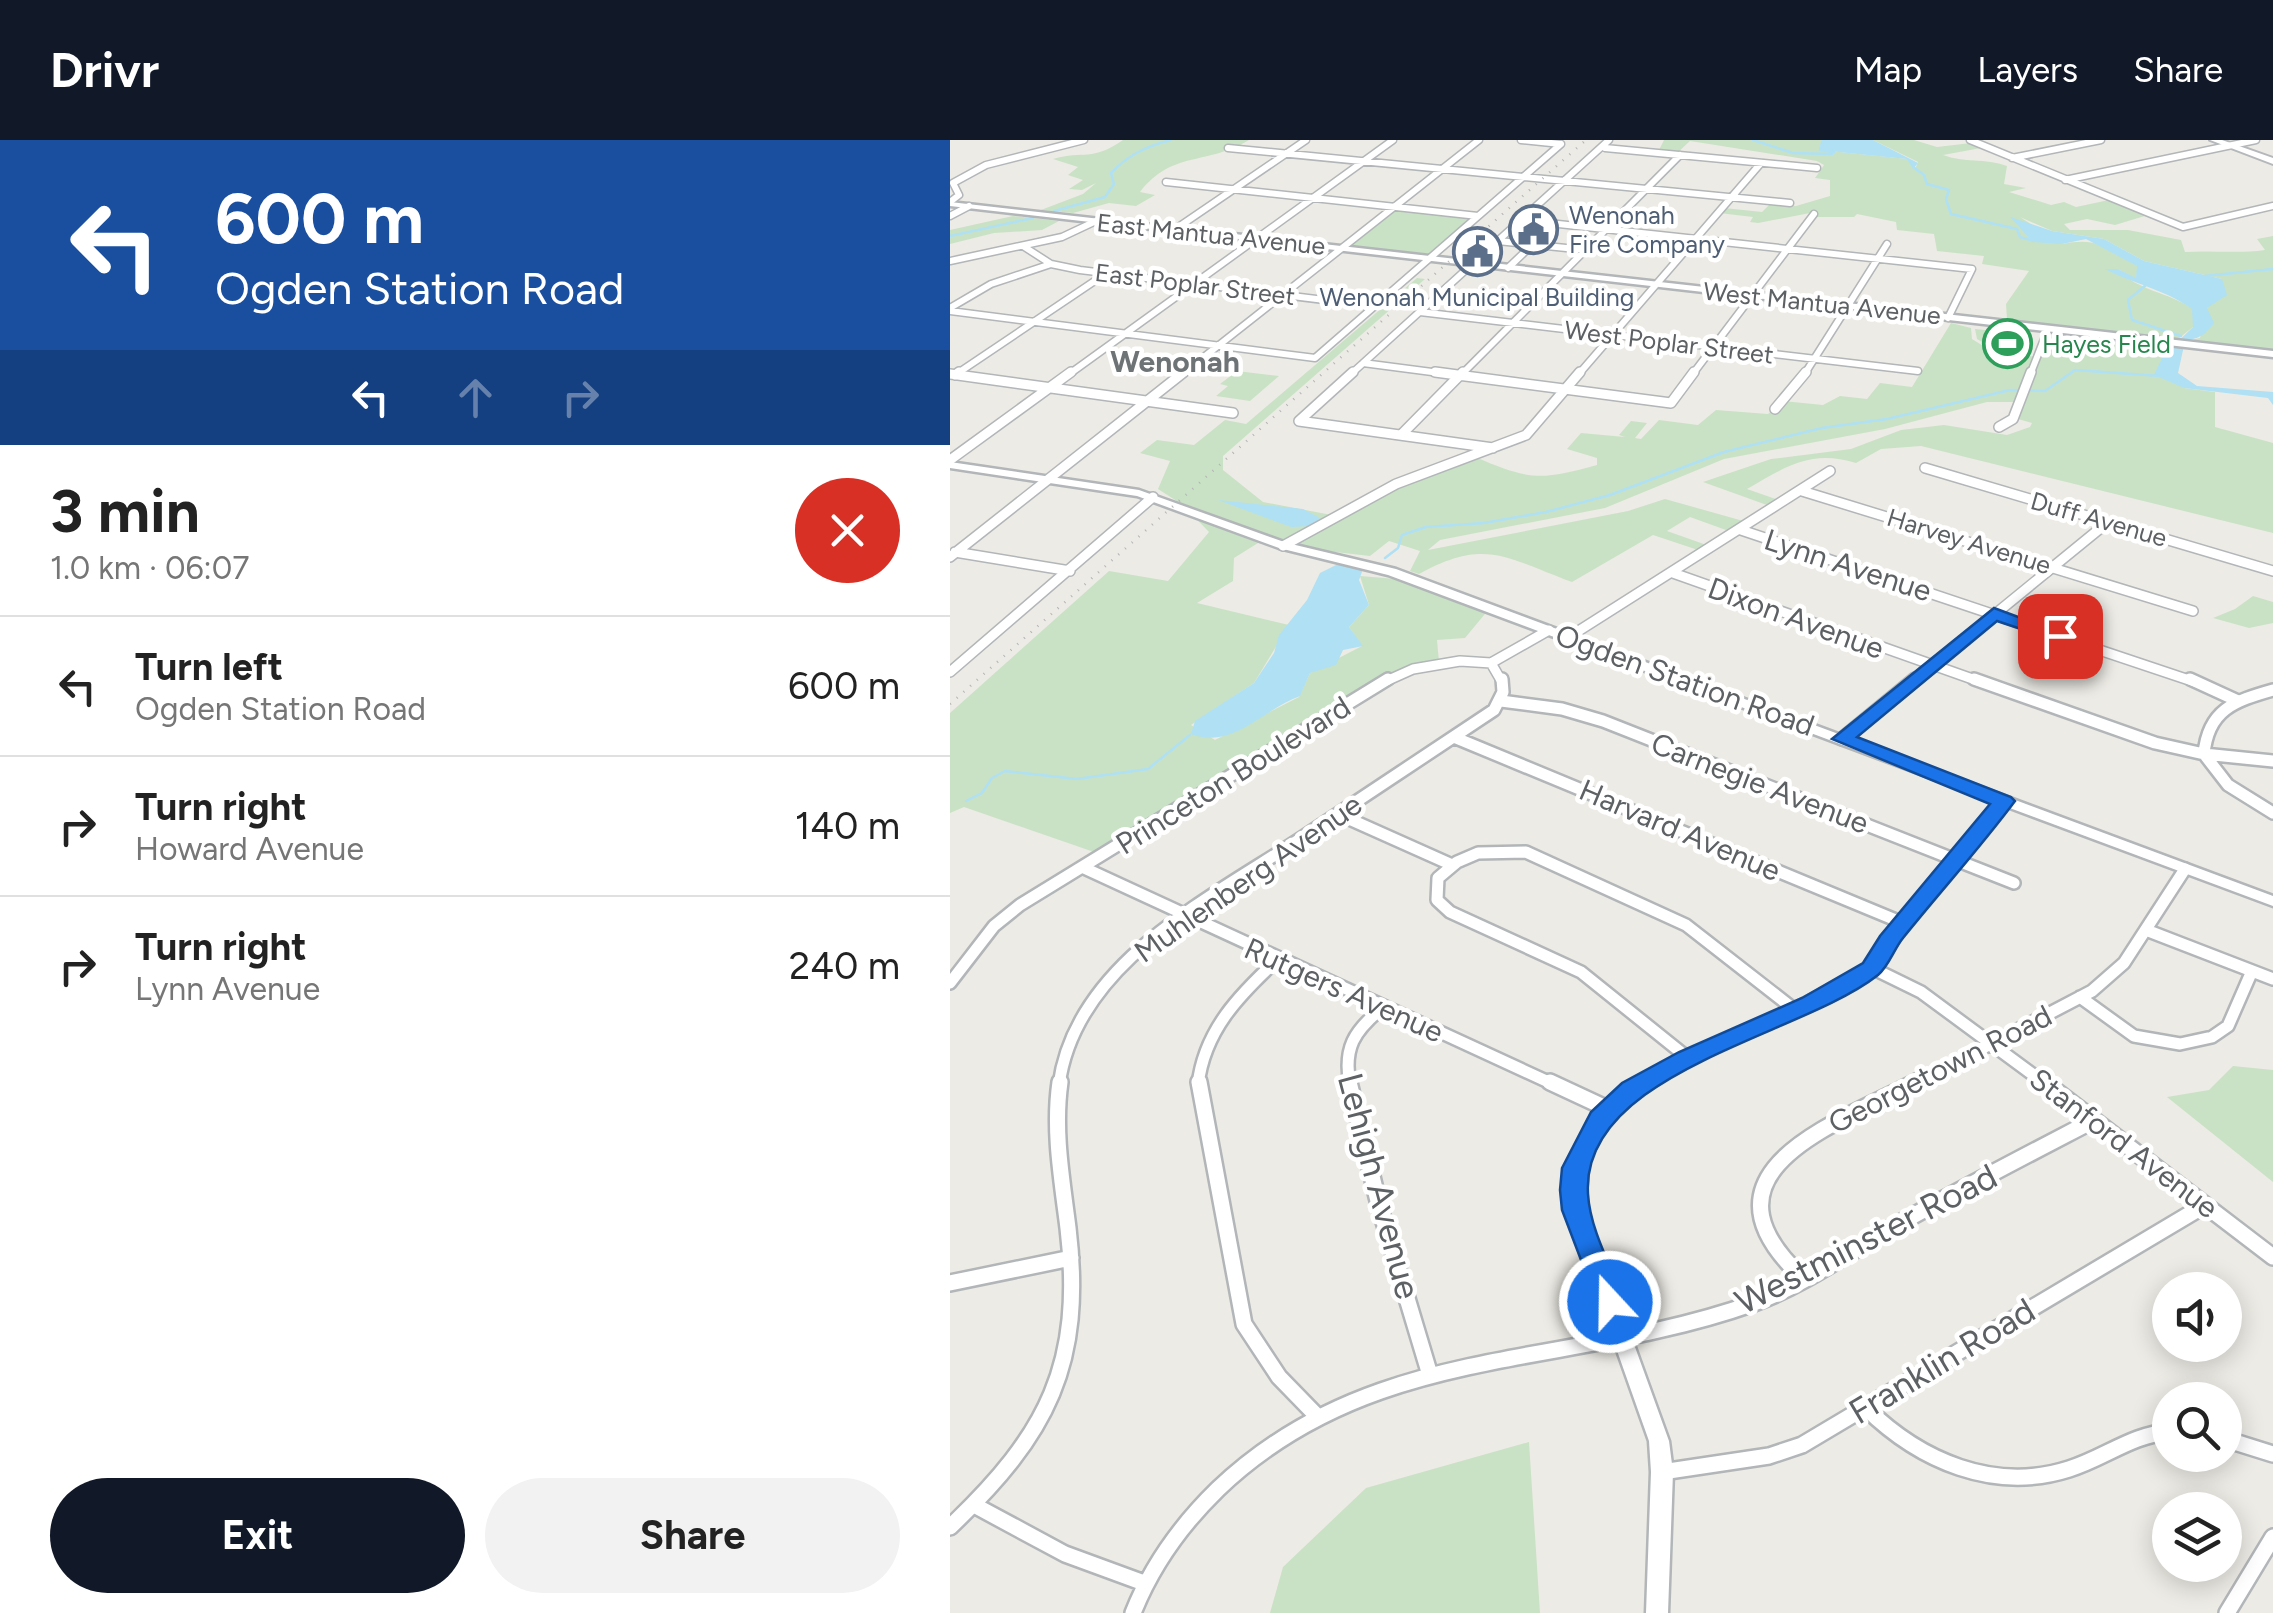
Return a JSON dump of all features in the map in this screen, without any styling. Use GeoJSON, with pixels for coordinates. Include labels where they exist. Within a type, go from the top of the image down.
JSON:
{"type":"FeatureCollection","features":[{"type":"Feature","properties":{"kind":"main road"},"geometry":{"type":"LineString","coordinates":[[2214,140],[2273,161]]}},
{"type":"Feature","properties":{"kind":"street"},"geometry":{"type":"LineString","coordinates":[[950,203],[959,195],[952,183],[983,166],[1084,140]]}},
{"type":"Feature","properties":{"kind":"street"},"geometry":{"type":"LineString","coordinates":[[1174,230],[1306,140]]}},
{"type":"Feature","properties":{"kind":"street"},"geometry":{"type":"LineString","coordinates":[[950,462],[1393,140]]}},
{"type":"Feature","properties":{"kind":"street"},"geometry":{"type":"LineString","coordinates":[[952,554],[1479,140]]}},
{"type":"Feature","properties":{"kind":"street"},"geometry":{"type":"LineString","coordinates":[[950,309],[1315,358],[1561,144],[1521,140]]}},
{"type":"Feature","properties":{"kind":"street"},"geometry":{"type":"LineString","coordinates":[[1970,140],[2183,226],[2273,206]]}},
{"type":"Feature","properties":{"kind":"street"},"geometry":{"type":"LineString","coordinates":[[2012,158],[2101,140]]}},
{"type":"Feature","properties":{"kind":"street"},"geometry":{"type":"LineString","coordinates":[[2065,180],[2256,140]]}},
{"type":"Feature","properties":{"kind":"street"},"geometry":{"type":"LineString","coordinates":[[1494,448],[1300,421],[1600,147],[1607,144],[1818,168]]}},
{"type":"Feature","properties":{"kind":"street"},"geometry":{"type":"LineString","coordinates":[[1228,148],[1790,203]]}},
{"type":"Feature","properties":{"kind":"street"},"geometry":{"type":"LineString","coordinates":[[1402,436],[1680,155]]}},
{"type":"Feature","properties":{"kind":"street"},"geometry":{"type":"LineString","coordinates":[[1283,546],[1396,484],[1526,435],[1762,163]]}},
{"type":"Feature","properties":{"kind":"street"},"geometry":{"type":"LineString","coordinates":[[1166,182],[1478,216]]}},
{"type":"Feature","properties":{"kind":"street","name":"East Mantua Avenue"},"geometry":{"type":"LineString","coordinates":[[950,203],[1473,264]]}},
{"type":"Feature","properties":{"kind":"street"},"geometry":{"type":"LineString","coordinates":[[950,216],[969,206]]}},
{"type":"Feature","properties":{"kind":"street"},"geometry":{"type":"LineString","coordinates":[[1363,364],[1671,403],[1814,214]]}},
{"type":"Feature","properties":{"kind":"street"},"geometry":{"type":"LineString","coordinates":[[1521,220],[1972,269],[1948,318]]}},
{"type":"Feature","properties":{"kind":"street"},"geometry":{"type":"LineString","coordinates":[[950,261],[1062,237],[1096,221]]}},
{"type":"Feature","properties":{"kind":"street"},"geometry":{"type":"LineString","coordinates":[[1498,240],[1586,250]]}},
{"type":"Feature","properties":{"kind":"street"},"geometry":{"type":"LineString","coordinates":[[1508,268],[1533,244]]}},
{"type":"Feature","properties":{"kind":"street"},"geometry":{"type":"LineString","coordinates":[[1775,409],[1795,389],[1887,244]]}},
{"type":"Feature","properties":{"kind":"street","name":"East Poplar Street"},"geometry":{"type":"LineString","coordinates":[[1022,246],[1051,264],[1104,274],[1374,306]]}},
{"type":"Feature","properties":{"kind":"street"},"geometry":{"type":"LineString","coordinates":[[950,309],[991,284],[1051,264]]}},
{"type":"Feature","properties":{"kind":"street","name":"West Mantua Avenue"},"geometry":{"type":"LineString","coordinates":[[1473,264],[2273,354]]}},
{"type":"Feature","properties":{"kind":"street"},"geometry":{"type":"LineString","coordinates":[[952,376],[1104,274]]}},
{"type":"Feature","properties":{"kind":"street","name":"West Poplar Street"},"geometry":{"type":"LineString","coordinates":[[1420,312],[1918,372]]}},
{"type":"Feature","properties":{"kind":"street"},"geometry":{"type":"LineString","coordinates":[[1999,427],[2012,419],[2048,329]]}},
{"type":"Feature","properties":{"kind":"street"},"geometry":{"type":"LineString","coordinates":[[952,376],[1233,413]]}},
{"type":"Feature","properties":{"kind":"street","name":"Ogden Station Road"},"geometry":{"type":"LineString","coordinates":[[950,462],[1153,496],[1283,546],[1372,566],[2273,901]]}},
{"type":"Feature","properties":{"kind":"street","name":"Duff Avenue"},"geometry":{"type":"LineString","coordinates":[[1925,468],[2273,571]]}},
{"type":"Feature","properties":{"kind":"street"},"geometry":{"type":"LineString","coordinates":[[1569,637],[1830,470]]}},
{"type":"Feature","properties":{"kind":"street","name":"Harvey Avenue"},"geometry":{"type":"LineString","coordinates":[[1802,491],[2193,612]]}},
{"type":"Feature","properties":{"kind":"street"},"geometry":{"type":"LineString","coordinates":[[950,672],[1153,496]]}},
{"type":"Feature","properties":{"kind":"street"},"geometry":{"type":"LineString","coordinates":[[1842,739],[2108,522]]}},
{"type":"Feature","properties":{"kind":"street","name":"Lynn Avenue"},"geometry":{"type":"LineString","coordinates":[[1741,530],[2188,678],[2238,701]]}},
{"type":"Feature","properties":{"kind":"street"},"geometry":{"type":"LineString","coordinates":[[952,554],[1070,571]]}},
{"type":"Feature","properties":{"kind":"street","name":"Dixon Avenue"},"geometry":{"type":"LineString","coordinates":[[1673,573],[1932,667],[2156,742],[2204,754],[2273,760]]}},
{"type":"Feature","properties":{"kind":"street","name":"Princeton Boulevard"},"geometry":{"type":"LineString","coordinates":[[950,983],[1006,915],[1390,678],[1413,669],[1460,661],[1491,663],[1549,630]]}},
{"type":"Feature","properties":{"kind":"street"},"geometry":{"type":"LineString","coordinates":[[1491,663],[1501,672],[1501,701]]}},
{"type":"Feature","properties":{"kind":"street"},"geometry":{"type":"LineString","coordinates":[[2273,690],[2220,710],[2208,724],[2204,754],[2228,785],[2273,813]]}},
{"type":"Feature","properties":{"kind":"street","name":"Muhlenberg Avenue"},"geometry":{"type":"LineString","coordinates":[[950,1527],[974,1505],[1026,1436],[1069,1346],[1071,1258],[1054,1116],[1068,1042],[1113,975],[1182,916],[1456,738],[1501,701]]}},
{"type":"Feature","properties":{"kind":"street","name":"Carnegie Avenue"},"geometry":{"type":"LineString","coordinates":[[1501,701],[1603,721],[2014,883]]}},
{"type":"Feature","properties":{"kind":"street","name":"Harvard Avenue"},"geometry":{"type":"LineString","coordinates":[[1456,738],[1903,922]]}},
{"type":"Feature","properties":{"kind":"street"},"geometry":{"type":"LineString","coordinates":[[1657,1613],[1662,1472],[1659,1441],[1584,1235],[1573,1176],[1584,1145],[1608,1110],[1631,1089],[1872,968],[1903,922],[2004,801]]}},
{"type":"Feature","properties":{"kind":"street"},"geometry":{"type":"LineString","coordinates":[[1338,814],[1450,864]]}},
{"type":"Feature","properties":{"kind":"street"},"geometry":{"type":"LineString","coordinates":[[1688,1058],[1581,972],[1450,912],[1437,900],[1438,878],[1450,864],[1466,856],[1496,850],[1539,858],[1686,925],[1795,1010]]}},
{"type":"Feature","properties":{"kind":"street","name":"Rutgers Avenue"},"geometry":{"type":"LineString","coordinates":[[1082,867],[1608,1110]]}},
{"type":"Feature","properties":{"kind":"street","name":"Georgetown Road"},"geometry":{"type":"LineString","coordinates":[[1803,1278],[1775,1254],[1761,1228],[1758,1202],[1763,1183],[1778,1161],[1796,1145],[2080,997],[2112,976],[2185,869]]}},
{"type":"Feature","properties":{"kind":"street"},"geometry":{"type":"LineString","coordinates":[[2146,930],[2273,979]]}},
{"type":"Feature","properties":{"kind":"street"},"geometry":{"type":"LineString","coordinates":[[1277,960],[1244,990],[1220,1022],[1198,1064],[1198,1087],[1244,1324],[1279,1377],[1315,1414]]}},
{"type":"Feature","properties":{"kind":"street","name":"Stanford Avenue"},"geometry":{"type":"LineString","coordinates":[[1872,968],[1921,992],[1992,1043],[2273,1257]]}},
{"type":"Feature","properties":{"kind":"street"},"geometry":{"type":"LineString","coordinates":[[2080,997],[2131,1037],[2156,1046],[2188,1044],[2215,1037],[2231,1022],[2252,971]]}},
{"type":"Feature","properties":{"kind":"street","name":"Lehigh Avenue"},"geometry":{"type":"LineString","coordinates":[[1382,1008],[1356,1033],[1345,1060],[1361,1137],[1430,1375]]}},
{"type":"Feature","properties":{"kind":"street","name":"Westminster Road"},"geometry":{"type":"LineString","coordinates":[[1132,1613],[1144,1583],[1175,1536],[1236,1469],[1315,1414],[1355,1395],[1430,1375],[1623,1336],[1728,1312],[1765,1299],[1944,1198],[2094,1120]]}},
{"type":"Feature","properties":{"kind":"street","name":"Franklin Road"},"geometry":{"type":"LineString","coordinates":[[1662,1472],[1769,1456],[1802,1445],[2204,1204]]}},
{"type":"Feature","properties":{"kind":"street"},"geometry":{"type":"LineString","coordinates":[[950,1283],[1071,1258]]}},
{"type":"Feature","properties":{"kind":"street"},"geometry":{"type":"LineString","coordinates":[[1866,1408],[1890,1432],[1917,1450],[1952,1466],[1990,1475],[2041,1476],[2072,1468],[2130,1439],[2152,1435]]}},
{"type":"Feature","properties":{"kind":"street"},"geometry":{"type":"LineString","coordinates":[[2242,1444],[2273,1454]]}},
{"type":"Feature","properties":{"kind":"street"},"geometry":{"type":"LineString","coordinates":[[974,1505],[1065,1554],[1144,1583]]}},
{"type":"Feature","properties":{"kind":"street"},"geometry":{"type":"LineString","coordinates":[[2227,1613],[2273,1537]]}},
{"type":"Feature","properties":{"kind":"green space"},"geometry":{"type":"Polygon","coordinates":[[[1123,140],[1249,140],[1165,170],[1140,192],[1155,195],[1136,206],[1109,203],[1073,213],[1041,210],[1083,194],[1096,183],[1082,190],[1069,189],[1083,180],[1068,175],[1078,167],[1053,159],[1095,153],[1123,140]]]}},
{"type":"Feature","properties":{"kind":"green space"},"geometry":{"type":"Polygon","coordinates":[[[1664,140],[1822,140],[1820,150],[1908,159],[1915,169],[1918,162],[1873,140],[1914,140],[1937,147],[1971,143],[1981,148],[1943,155],[2007,166],[2004,184],[2026,188],[2009,192],[2051,205],[2064,202],[2076,207],[2109,200],[2148,215],[2115,225],[2087,219],[2064,224],[2070,230],[2128,230],[2181,240],[2185,252],[2265,250],[2257,239],[2273,236],[2273,351],[2191,340],[2200,338],[2207,308],[2222,279],[2144,261],[2104,239],[2052,231],[2020,217],[2062,244],[2094,243],[2138,266],[2136,279],[2118,269],[2134,282],[2193,309],[2193,327],[2178,339],[2007,319],[2006,304],[2029,271],[1982,264],[1984,256],[1937,251],[1934,234],[1897,230],[1896,222],[1857,214],[1815,217],[1810,213],[1758,223],[1750,222],[1753,217],[1719,213],[1724,208],[1762,212],[1769,205],[1796,206],[1830,196],[1830,180],[1815,178],[1824,165],[1817,161],[1690,141],[1676,154],[1658,152],[1664,140]]]}},
{"type":"Feature","properties":{"kind":"green space"},"geometry":{"type":"Polygon","coordinates":[[[1398,209],[1472,217],[1428,255],[1350,247],[1398,209]]]}},
{"type":"Feature","properties":{"kind":"green space"},"geometry":{"type":"Polygon","coordinates":[[[1013,216],[1059,221],[1042,230],[994,233],[950,244],[950,230],[1013,216]]]}},
{"type":"Feature","properties":{"kind":"green space"},"geometry":{"type":"Polygon","coordinates":[[[1417,278],[1425,279],[1223,456],[1223,470],[1263,502],[1337,516],[1404,482],[1475,457],[1522,474],[1561,474],[1597,465],[1597,458],[1567,449],[1581,433],[1625,437],[1619,435],[1631,421],[1647,423],[1635,438],[1641,439],[1659,420],[1698,425],[1716,410],[1768,414],[1783,401],[1823,405],[1840,396],[1867,399],[1880,383],[1912,387],[1951,323],[1971,328],[1972,339],[1996,354],[2043,357],[2055,334],[2075,336],[2070,347],[2083,353],[2106,351],[2108,339],[2173,346],[2163,356],[2184,388],[2215,392],[2215,427],[2273,443],[2273,533],[1921,446],[1881,449],[1856,463],[1825,458],[1799,462],[1747,489],[1787,503],[1778,509],[1703,482],[1771,459],[1851,449],[1901,430],[1944,425],[2007,435],[2030,427],[2032,423],[2018,419],[2021,402],[1987,402],[1885,429],[1724,459],[1605,508],[1440,540],[1428,550],[1628,511],[1665,499],[1754,524],[1737,534],[1690,517],[1667,531],[1715,548],[1707,553],[1653,535],[1572,582],[1512,559],[1479,554],[1462,556],[1419,574],[1410,571],[1420,551],[1389,541],[1370,556],[1258,543],[1234,558],[1233,581],[1197,603],[1289,625],[1254,683],[1191,725],[1215,740],[1299,697],[1310,673],[1362,646],[1349,627],[1369,605],[1360,576],[1409,580],[1489,609],[1465,638],[1437,640],[1439,662],[1389,673],[1094,852],[964,807],[950,813],[950,713],[1109,571],[1168,581],[1209,532],[1183,505],[1158,489],[1170,461],[1140,453],[1157,440],[1194,445],[1225,420],[1246,424],[1417,278]]]}},
{"type":"Feature","properties":{"kind":"green space","name":"Hayes Field"},"geometry":{"type":"Polygon","coordinates":[[[1975,329],[2032,335],[2026,356],[1999,352],[1977,339],[1975,329]]]}},
{"type":"Feature","properties":{"kind":"green space"},"geometry":{"type":"Polygon","coordinates":[[[1237,371],[1279,376],[1250,401],[1216,396],[1228,386],[1220,384],[1237,371]]]}},
{"type":"Feature","properties":{"kind":"green space"},"geometry":{"type":"Polygon","coordinates":[[[2253,596],[2273,602],[2273,623],[2249,628],[2213,618],[2235,609],[2253,596]]]}},
{"type":"Feature","properties":{"kind":"green space"},"geometry":{"type":"Polygon","coordinates":[[[2233,1066],[2273,1070],[2273,1182],[2167,1097],[2209,1090],[2233,1066]]]}},
{"type":"Feature","properties":{"kind":"green space"},"geometry":{"type":"Polygon","coordinates":[[[1529,1442],[1540,1613],[1270,1613],[1283,1567],[1366,1488],[1529,1442]]]}},
{"type":"Feature","properties":{"kind":"water"},"geometry":{"type":"Polygon","coordinates":[[[1822,140],[1873,140],[1918,163],[1913,169],[1907,159],[1819,150],[1822,140]]]}},
{"type":"Feature","properties":{"kind":"water"},"geometry":{"type":"Polygon","coordinates":[[[2010,217],[2052,231],[2104,239],[2144,261],[2222,279],[2227,295],[2207,308],[2214,323],[2202,335],[2185,341],[2178,373],[2197,386],[2273,392],[2273,405],[2268,398],[2184,388],[2154,375],[2163,356],[2193,327],[2192,309],[2105,269],[2118,269],[2136,278],[2137,266],[2086,239],[2062,244],[2033,242],[2010,217]]]}},
{"type":"Feature","properties":{"kind":"water"},"geometry":{"type":"Polygon","coordinates":[[[1218,500],[1303,509],[1320,518],[1311,526],[1291,527],[1218,500]]]}},
{"type":"Feature","properties":{"kind":"water"},"geometry":{"type":"Polygon","coordinates":[[[1338,564],[1363,569],[1359,580],[1369,605],[1349,627],[1363,646],[1343,650],[1336,665],[1310,673],[1300,696],[1248,726],[1221,737],[1191,734],[1195,721],[1254,683],[1274,653],[1279,635],[1307,600],[1320,573],[1338,564]]]}},
{"type":"Feature","properties":{"kind":"waterway"},"geometry":{"type":"LineString","coordinates":[[1054,211],[1105,197],[1114,184],[1111,173],[1117,167],[1138,152],[1171,140]]}},
{"type":"Feature","properties":{"kind":"waterway"},"geometry":{"type":"LineString","coordinates":[[1753,140],[1793,153],[1832,154]]}},
{"type":"Feature","properties":{"kind":"waterway"},"geometry":{"type":"LineString","coordinates":[[1823,140],[1820,150],[1834,152]]}},
{"type":"Feature","properties":{"kind":"waterway"},"geometry":{"type":"LineString","coordinates":[[1913,167],[1924,175],[1927,184],[1949,190],[1946,199],[1951,214],[2017,229],[2020,237],[2034,241]]}},
{"type":"Feature","properties":{"kind":"waterway"},"geometry":{"type":"LineString","coordinates":[[950,236],[1033,218]]}},
{"type":"Feature","properties":{"kind":"waterway"},"geometry":{"type":"LineString","coordinates":[[2205,276],[2273,269]]}},
{"type":"Feature","properties":{"kind":"waterway"},"geometry":{"type":"LineString","coordinates":[[2146,285],[2128,300],[2132,320],[2181,336]]}},
{"type":"Feature","properties":{"kind":"waterway"},"geometry":{"type":"LineString","coordinates":[[1385,558],[1398,548],[1402,535],[1426,527],[1484,523],[1546,512],[1610,495],[1724,452],[1822,428],[1887,419],[2010,390],[2045,391],[2075,370],[2160,376]]}},
{"type":"Feature","properties":{"kind":"waterway"},"geometry":{"type":"LineString","coordinates":[[966,801],[982,793],[992,778],[1005,771],[1077,779],[1148,769],[1190,735]]}},
{"type":"Feature","properties":{"kind":"railway"},"geometry":{"type":"LineString","coordinates":[[950,704],[1586,140]]}},
{"type":"Feature","properties":{"kind":"place","name":"Wenonah Fire Company"},"geometry":{"type":"Point","coordinates":[1534,229]}},
{"type":"Feature","properties":{"kind":"place","name":"Wenonah Municipal Building"},"geometry":{"type":"Point","coordinates":[1477,251]}},
{"type":"Feature","properties":{"kind":"place","name":"Hayes Field"},"geometry":{"type":"Point","coordinates":[2007,344]}},
{"type":"Feature","properties":{"kind":"district","name":"Wenonah"},"geometry":{"type":"Point","coordinates":[1175,361]}},
{"type":"Feature","properties":{"kind":"route"},"geometry":{"type":"LineString","coordinates":[[1610,1302],[1576,1210],[1573,1176],[1584,1145],[1600,1118],[1631,1089],[1688,1058],[1811,1003],[1872,968],[1903,922],[2004,801],[1842,739],[1994,614],[2060,636]]}}]}
